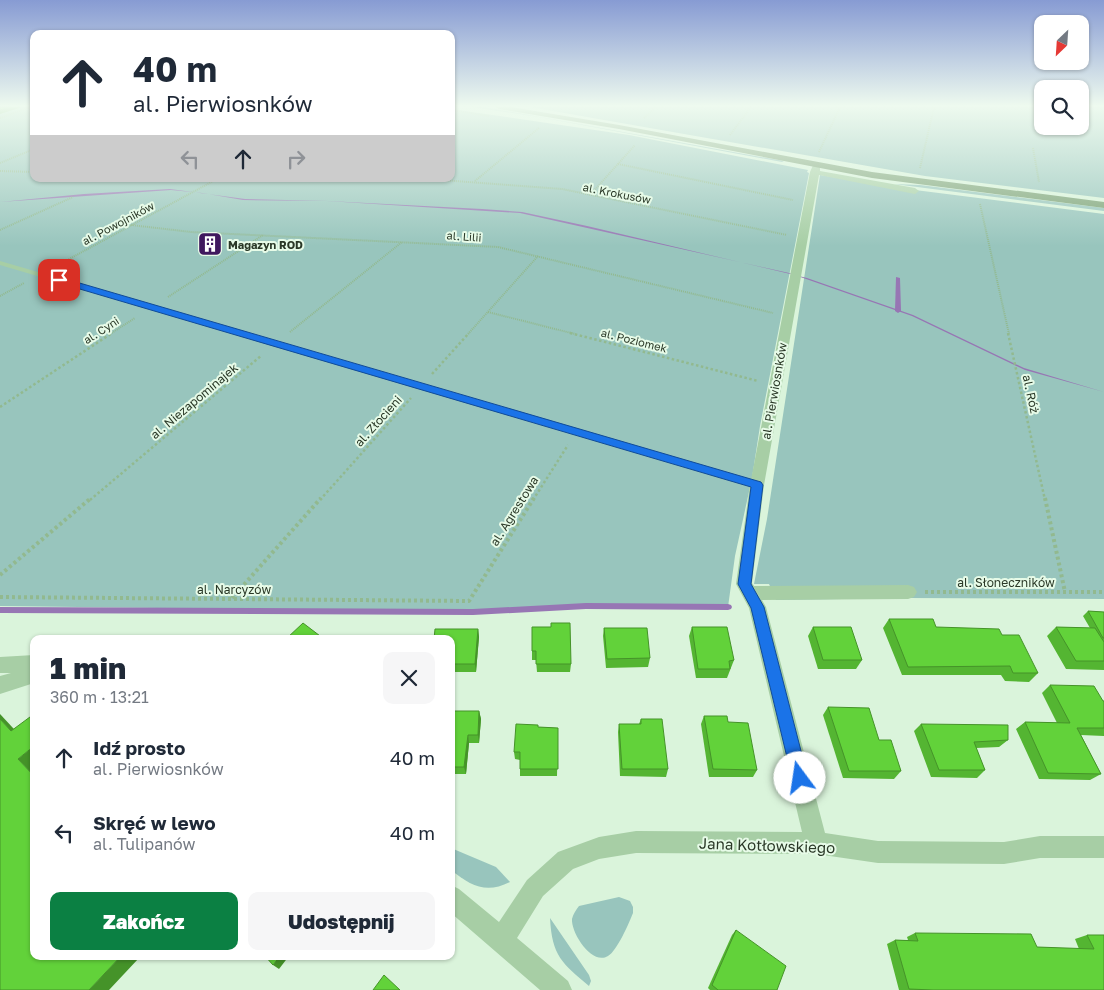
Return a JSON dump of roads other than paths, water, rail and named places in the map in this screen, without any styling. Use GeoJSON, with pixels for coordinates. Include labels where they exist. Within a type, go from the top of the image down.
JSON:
{"type":"FeatureCollection","features":[{"type":"Feature","properties":{"kind":"street"},"geometry":{"type":"LineString","coordinates":[[738,153],[915,191]]}},
{"type":"Feature","properties":{"kind":"street"},"geometry":{"type":"LineString","coordinates":[[815,170],[1104,206]]}},
{"type":"Feature","properties":{"kind":"street","name":"al. Pierwiosnków"},"geometry":{"type":"LineString","coordinates":[[815,170],[757,485],[744,584],[753,600],[816,843]]}},
{"type":"Feature","properties":{"kind":"street"},"geometry":{"type":"LineString","coordinates":[[753,600],[908,592]]}},
{"type":"Feature","properties":{"kind":"street"},"geometry":{"type":"LineString","coordinates":[[0,665],[30,663]]}},
{"type":"Feature","properties":{"kind":"street"},"geometry":{"type":"LineString","coordinates":[[0,685],[30,675]]}},
{"type":"Feature","properties":{"kind":"street","name":"Jana Kotłowskiego"},"geometry":{"type":"LineString","coordinates":[[501,940],[535,888],[566,860],[599,848],[636,842],[816,843],[878,852],[1004,853],[1040,847],[1104,847]]}},
{"type":"Feature","properties":{"kind":"street"},"geometry":{"type":"LineString","coordinates":[[455,900],[559,990]]}},
{"type":"Feature","properties":{"kind":"lane"},"geometry":{"type":"LineString","coordinates":[[0,262],[757,485]]}},
{"type":"Feature","properties":{"kind":"waterway"},"geometry":{"type":"LineString","coordinates":[[898,278],[898,311]]}},
{"type":"Feature","properties":{"kind":"waterway"},"geometry":{"type":"LineString","coordinates":[[0,610],[473,612],[586,606],[728,607]]}},
{"type":"Feature","properties":{"kind":"place","name":"Magazyn ROD"},"geometry":{"type":"Point","coordinates":[210,244]}}]}
